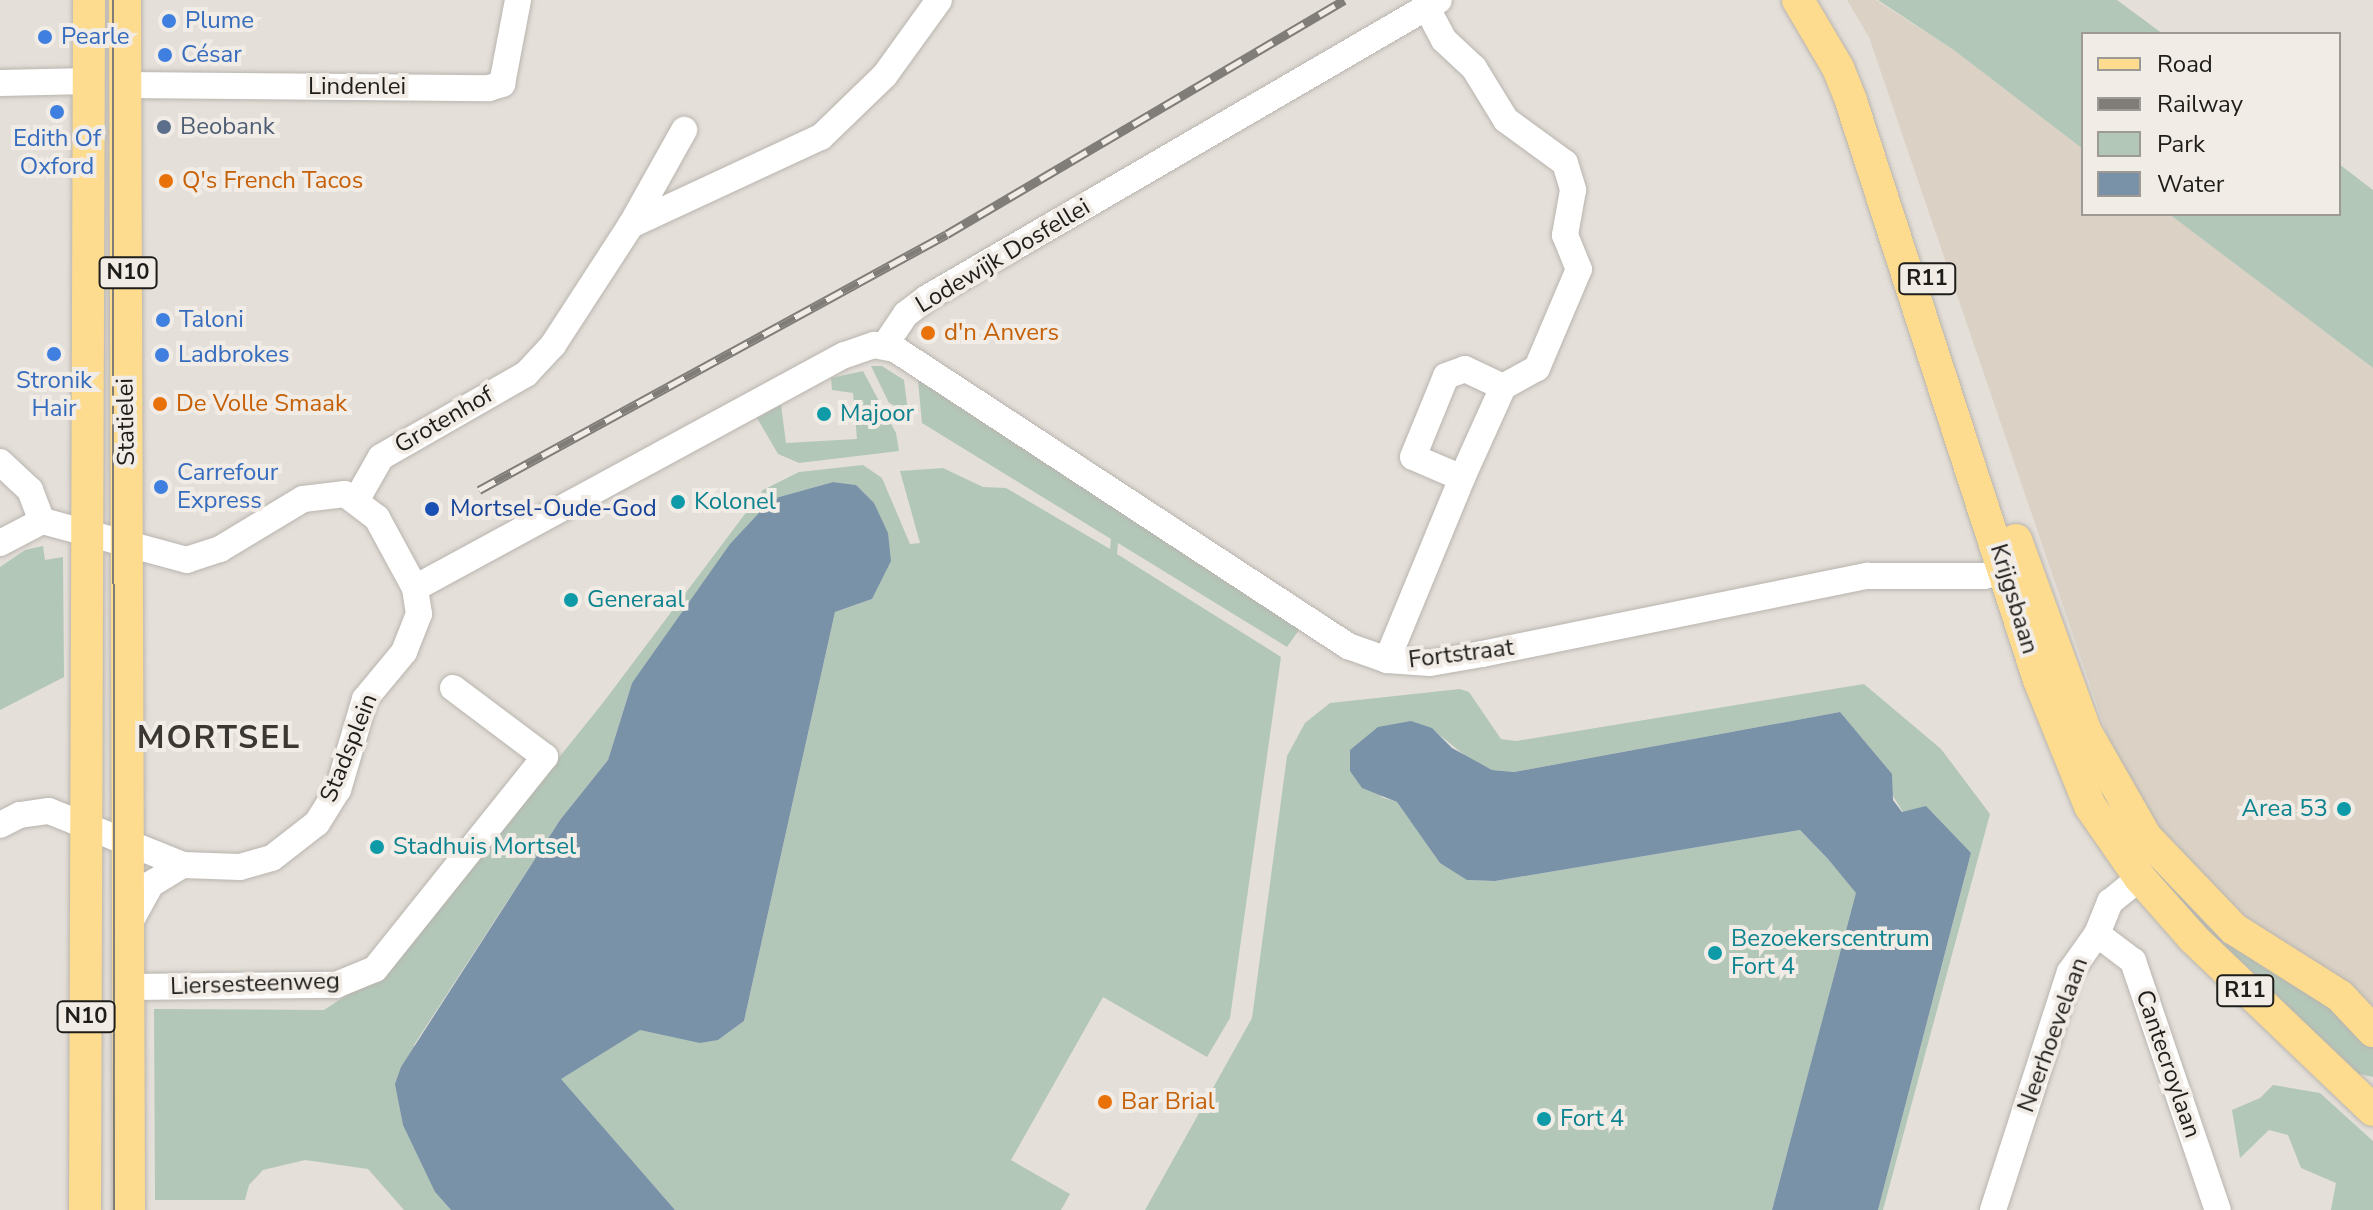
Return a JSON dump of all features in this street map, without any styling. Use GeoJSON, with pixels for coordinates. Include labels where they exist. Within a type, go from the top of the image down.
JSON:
{"type":"FeatureCollection","features":[{"type":"Feature","properties":{"kind":"main road","name":"Statielei"},"geometry":{"type":"LineString","coordinates":[[85,824],[89,0]]}},
{"type":"Feature","properties":{"kind":"main road","name":"Statielei"},"geometry":{"type":"LineString","coordinates":[[125,0],[130,843]]}},
{"type":"Feature","properties":{"kind":"main road","name":"Krijgsbaan"},"geometry":{"type":"LineString","coordinates":[[1798,0],[1838,68],[1851,101],[2014,567],[2086,732],[2146,837],[2234,929],[2340,996],[2373,1031]]}},
{"type":"Feature","properties":{"kind":"main road","name":"Krijgsbaan"},"geometry":{"type":"LineString","coordinates":[[1819,0],[1866,96],[2014,567],[2072,768],[2090,806],[2140,878],[2224,971],[2368,1100]]}},
{"type":"Feature","properties":{"kind":"main road","name":"N10"},"geometry":{"type":"LineString","coordinates":[[85,824],[85,1210]]}},
{"type":"Feature","properties":{"kind":"main road","name":"N10"},"geometry":{"type":"LineString","coordinates":[[129,1210],[130,843]]}},
{"type":"Feature","properties":{"kind":"street","name":"Lindenlei"},"geometry":{"type":"LineString","coordinates":[[125,85],[489,88],[502,84],[518,0]]}},
{"type":"Feature","properties":{"kind":"street"},"geometry":{"type":"LineString","coordinates":[[631,225],[821,137],[885,75],[939,0]]}},
{"type":"Feature","properties":{"kind":"street","name":"Lodewijk Dosfellei"},"geometry":{"type":"LineString","coordinates":[[885,345],[906,314],[927,298],[1433,4],[1444,40],[1474,68],[1506,120],[1559,154],[1572,180],[1565,235],[1579,269],[1537,368],[1503,387]]}},
{"type":"Feature","properties":{"kind":"street"},"geometry":{"type":"LineString","coordinates":[[0,83],[89,81]]}},
{"type":"Feature","properties":{"kind":"street","name":"Grotenhof"},"geometry":{"type":"LineString","coordinates":[[357,499],[381,457],[526,374],[553,345],[631,225],[684,130]]}},
{"type":"Feature","properties":{"kind":"street"},"geometry":{"type":"LineString","coordinates":[[415,588],[855,350],[885,345]]}},
{"type":"Feature","properties":{"kind":"street","name":"Fortstraat"},"geometry":{"type":"LineString","coordinates":[[885,345],[1348,646],[1387,660],[1430,663],[1482,654],[1867,576],[1984,576],[2014,567]]}},
{"type":"Feature","properties":{"kind":"street"},"geometry":{"type":"LineString","coordinates":[[1387,660],[1503,387],[1465,369],[1446,376],[1413,457],[1462,478]]}},
{"type":"Feature","properties":{"kind":"street"},"geometry":{"type":"LineString","coordinates":[[0,462],[30,490],[42,521]]}},
{"type":"Feature","properties":{"kind":"street"},"geometry":{"type":"LineString","coordinates":[[0,543],[42,521],[187,560],[220,549],[316,494],[357,499]]}},
{"type":"Feature","properties":{"kind":"street","name":"Stadsplein"},"geometry":{"type":"LineString","coordinates":[[0,825],[35,811],[85,824],[183,865],[240,867],[272,858],[317,823],[338,790],[365,699],[411,641],[419,614],[415,588],[377,518],[357,499]]}},
{"type":"Feature","properties":{"kind":"street","name":"Liersesteenweg"},"geometry":{"type":"LineString","coordinates":[[130,987],[336,985],[375,969],[545,757],[453,688]]}},
{"type":"Feature","properties":{"kind":"street"},"geometry":{"type":"LineString","coordinates":[[129,924],[151,884],[183,865]]}},
{"type":"Feature","properties":{"kind":"street","name":"Neerhoevelaan"},"geometry":{"type":"LineString","coordinates":[[1993,1210],[2070,972],[2097,934],[2110,902],[2140,878]]}},
{"type":"Feature","properties":{"kind":"street","name":"Cantecroylaan"},"geometry":{"type":"LineString","coordinates":[[2097,934],[2133,961],[2218,1210]]}},
{"type":"Feature","properties":{"kind":"shaded area"},"geometry":{"type":"Polygon","coordinates":[[[1847,0],[1876,0],[1955,51],[2081,147],[2081,216],[2172,216],[2373,368],[2373,1006],[2239,912],[2169,843],[2114,755],[1869,37],[1847,0]]]}},
{"type":"Feature","properties":{"kind":"green space"},"geometry":{"type":"Polygon","coordinates":[[[1878,0],[2117,0],[2160,32],[2081,32],[2081,147],[1955,51],[1878,0]]]}},
{"type":"Feature","properties":{"kind":"green space"},"geometry":{"type":"Polygon","coordinates":[[[2341,166],[2373,190],[2373,368],[2172,216],[2341,216],[2341,166]]]}},
{"type":"Feature","properties":{"kind":"green space"},"geometry":{"type":"Polygon","coordinates":[[[871,366],[882,366],[904,380],[908,412],[889,403],[871,366]]]}},
{"type":"Feature","properties":{"kind":"green space"},"geometry":{"type":"Polygon","coordinates":[[[863,371],[896,433],[899,451],[799,463],[778,454],[757,418],[781,405],[786,443],[857,439],[853,393],[832,390],[831,378],[863,371]]]}},
{"type":"Feature","properties":{"kind":"green space"},"geometry":{"type":"Polygon","coordinates":[[[922,377],[1301,627],[1287,647],[1118,543],[1117,554],[1281,657],[1230,1018],[1207,1057],[1103,997],[1011,1160],[1070,1194],[1061,1210],[675,1210],[560,1079],[640,1029],[718,1040],[744,1021],[835,612],[872,599],[888,534],[856,485],[833,482],[772,499],[632,683],[608,760],[560,820],[414,1045],[435,1192],[451,1210],[404,1210],[368,1169],[305,1160],[263,1170],[249,1185],[245,1200],[155,1200],[154,1009],[324,1010],[392,965],[602,704],[763,490],[799,472],[863,465],[882,478],[910,544],[920,543],[900,471],[943,468],[983,487],[1006,488],[1110,549],[1111,539],[922,423],[918,381],[922,377]]]}},
{"type":"Feature","properties":{"kind":"green space"},"geometry":{"type":"Polygon","coordinates":[[[43,546],[45,560],[63,557],[64,677],[0,710],[0,567],[25,550],[43,546]]]}},
{"type":"Feature","properties":{"kind":"green space"},"geometry":{"type":"Polygon","coordinates":[[[1864,684],[1941,749],[1990,814],[1883,1210],[1878,1210],[1971,853],[1903,812],[1840,712],[1514,772],[1492,770],[1469,759],[1431,728],[1381,797],[1397,802],[1434,853],[1467,880],[1495,881],[1800,830],[1828,859],[1857,893],[1772,1210],[1145,1210],[1252,1018],[1287,756],[1305,723],[1330,703],[1460,689],[1469,692],[1501,739],[1516,741],[1864,684]]]}},
{"type":"Feature","properties":{"kind":"green space"},"geometry":{"type":"Polygon","coordinates":[[[2090,773],[2118,821],[2373,1038],[2373,1077],[2355,1073],[2193,918],[2111,824],[2090,773]]]}},
{"type":"Feature","properties":{"kind":"green space"},"geometry":{"type":"Polygon","coordinates":[[[2273,1085],[2320,1093],[2373,1141],[2373,1210],[2331,1210],[2336,1183],[2301,1168],[2288,1135],[2269,1130],[2240,1158],[2232,1110],[2260,1098],[2273,1085]]]}},
{"type":"Feature","properties":{"kind":"water"},"geometry":{"type":"Polygon","coordinates":[[[833,482],[856,485],[874,503],[888,533],[891,561],[872,599],[835,612],[744,1021],[718,1040],[700,1043],[640,1030],[561,1079],[675,1210],[451,1210],[435,1192],[403,1125],[395,1084],[401,1067],[560,820],[608,760],[632,683],[730,544],[772,499],[833,482]]]}},
{"type":"Feature","properties":{"kind":"water"},"geometry":{"type":"Polygon","coordinates":[[[1840,712],[1892,774],[1893,800],[1902,812],[1926,806],[1971,853],[1878,1210],[1772,1210],[1856,893],[1828,859],[1800,830],[1495,881],[1467,880],[1440,863],[1397,802],[1362,788],[1350,771],[1350,750],[1378,727],[1411,721],[1432,728],[1452,748],[1492,770],[1514,772],[1840,712]]]}},
{"type":"Feature","properties":{"kind":"tram line"},"geometry":{"type":"LineString","coordinates":[[113,0],[114,1210]]}},
{"type":"Feature","properties":{"kind":"railway"},"geometry":{"type":"LineString","coordinates":[[479,490],[947,234],[1344,0]]}},
{"type":"Feature","properties":{"kind":"place","name":"Plume"},"geometry":{"type":"Point","coordinates":[169,21]}},
{"type":"Feature","properties":{"kind":"place","name":"Pearle"},"geometry":{"type":"Point","coordinates":[45,37]}},
{"type":"Feature","properties":{"kind":"place","name":"César"},"geometry":{"type":"Point","coordinates":[165,55]}},
{"type":"Feature","properties":{"kind":"place","name":"Edith Of Oxford"},"geometry":{"type":"Point","coordinates":[57,112]}},
{"type":"Feature","properties":{"kind":"place","name":"Beobank"},"geometry":{"type":"Point","coordinates":[164,127]}},
{"type":"Feature","properties":{"kind":"place","name":"Q's French Tacos"},"geometry":{"type":"Point","coordinates":[166,181]}},
{"type":"Feature","properties":{"kind":"place","name":"Taloni"},"geometry":{"type":"Point","coordinates":[163,320]}},
{"type":"Feature","properties":{"kind":"place","name":"d'n Anvers"},"geometry":{"type":"Point","coordinates":[928,333]}},
{"type":"Feature","properties":{"kind":"place","name":"Stronik Hair"},"geometry":{"type":"Point","coordinates":[54,354]}},
{"type":"Feature","properties":{"kind":"place","name":"Ladbrokes"},"geometry":{"type":"Point","coordinates":[162,355]}},
{"type":"Feature","properties":{"kind":"place","name":"De Volle Smaak"},"geometry":{"type":"Point","coordinates":[160,404]}},
{"type":"Feature","properties":{"kind":"place","name":"Majoor"},"geometry":{"type":"Point","coordinates":[824,414]}},
{"type":"Feature","properties":{"kind":"place","name":"Carrefour Express"},"geometry":{"type":"Point","coordinates":[161,487]}},
{"type":"Feature","properties":{"kind":"place","name":"Kolonel"},"geometry":{"type":"Point","coordinates":[678,502]}},
{"type":"Feature","properties":{"kind":"place","name":"Mortsel-Oude-God"},"geometry":{"type":"Point","coordinates":[432,509]}},
{"type":"Feature","properties":{"kind":"place","name":"Generaal"},"geometry":{"type":"Point","coordinates":[571,600]}},
{"type":"Feature","properties":{"kind":"place","name":"Area 53"},"geometry":{"type":"Point","coordinates":[2344,809]}},
{"type":"Feature","properties":{"kind":"place","name":"Stadhuis Mortsel"},"geometry":{"type":"Point","coordinates":[377,847]}},
{"type":"Feature","properties":{"kind":"place","name":"Bezoekerscentrum Fort 4"},"geometry":{"type":"Point","coordinates":[1715,953]}},
{"type":"Feature","properties":{"kind":"place","name":"Bar Brial"},"geometry":{"type":"Point","coordinates":[1105,1102]}},
{"type":"Feature","properties":{"kind":"place","name":"Fort 4"},"geometry":{"type":"Point","coordinates":[1544,1119]}},
{"type":"Feature","properties":{"kind":"district","name":"MORTSEL"},"geometry":{"type":"Point","coordinates":[219,738]}}]}
